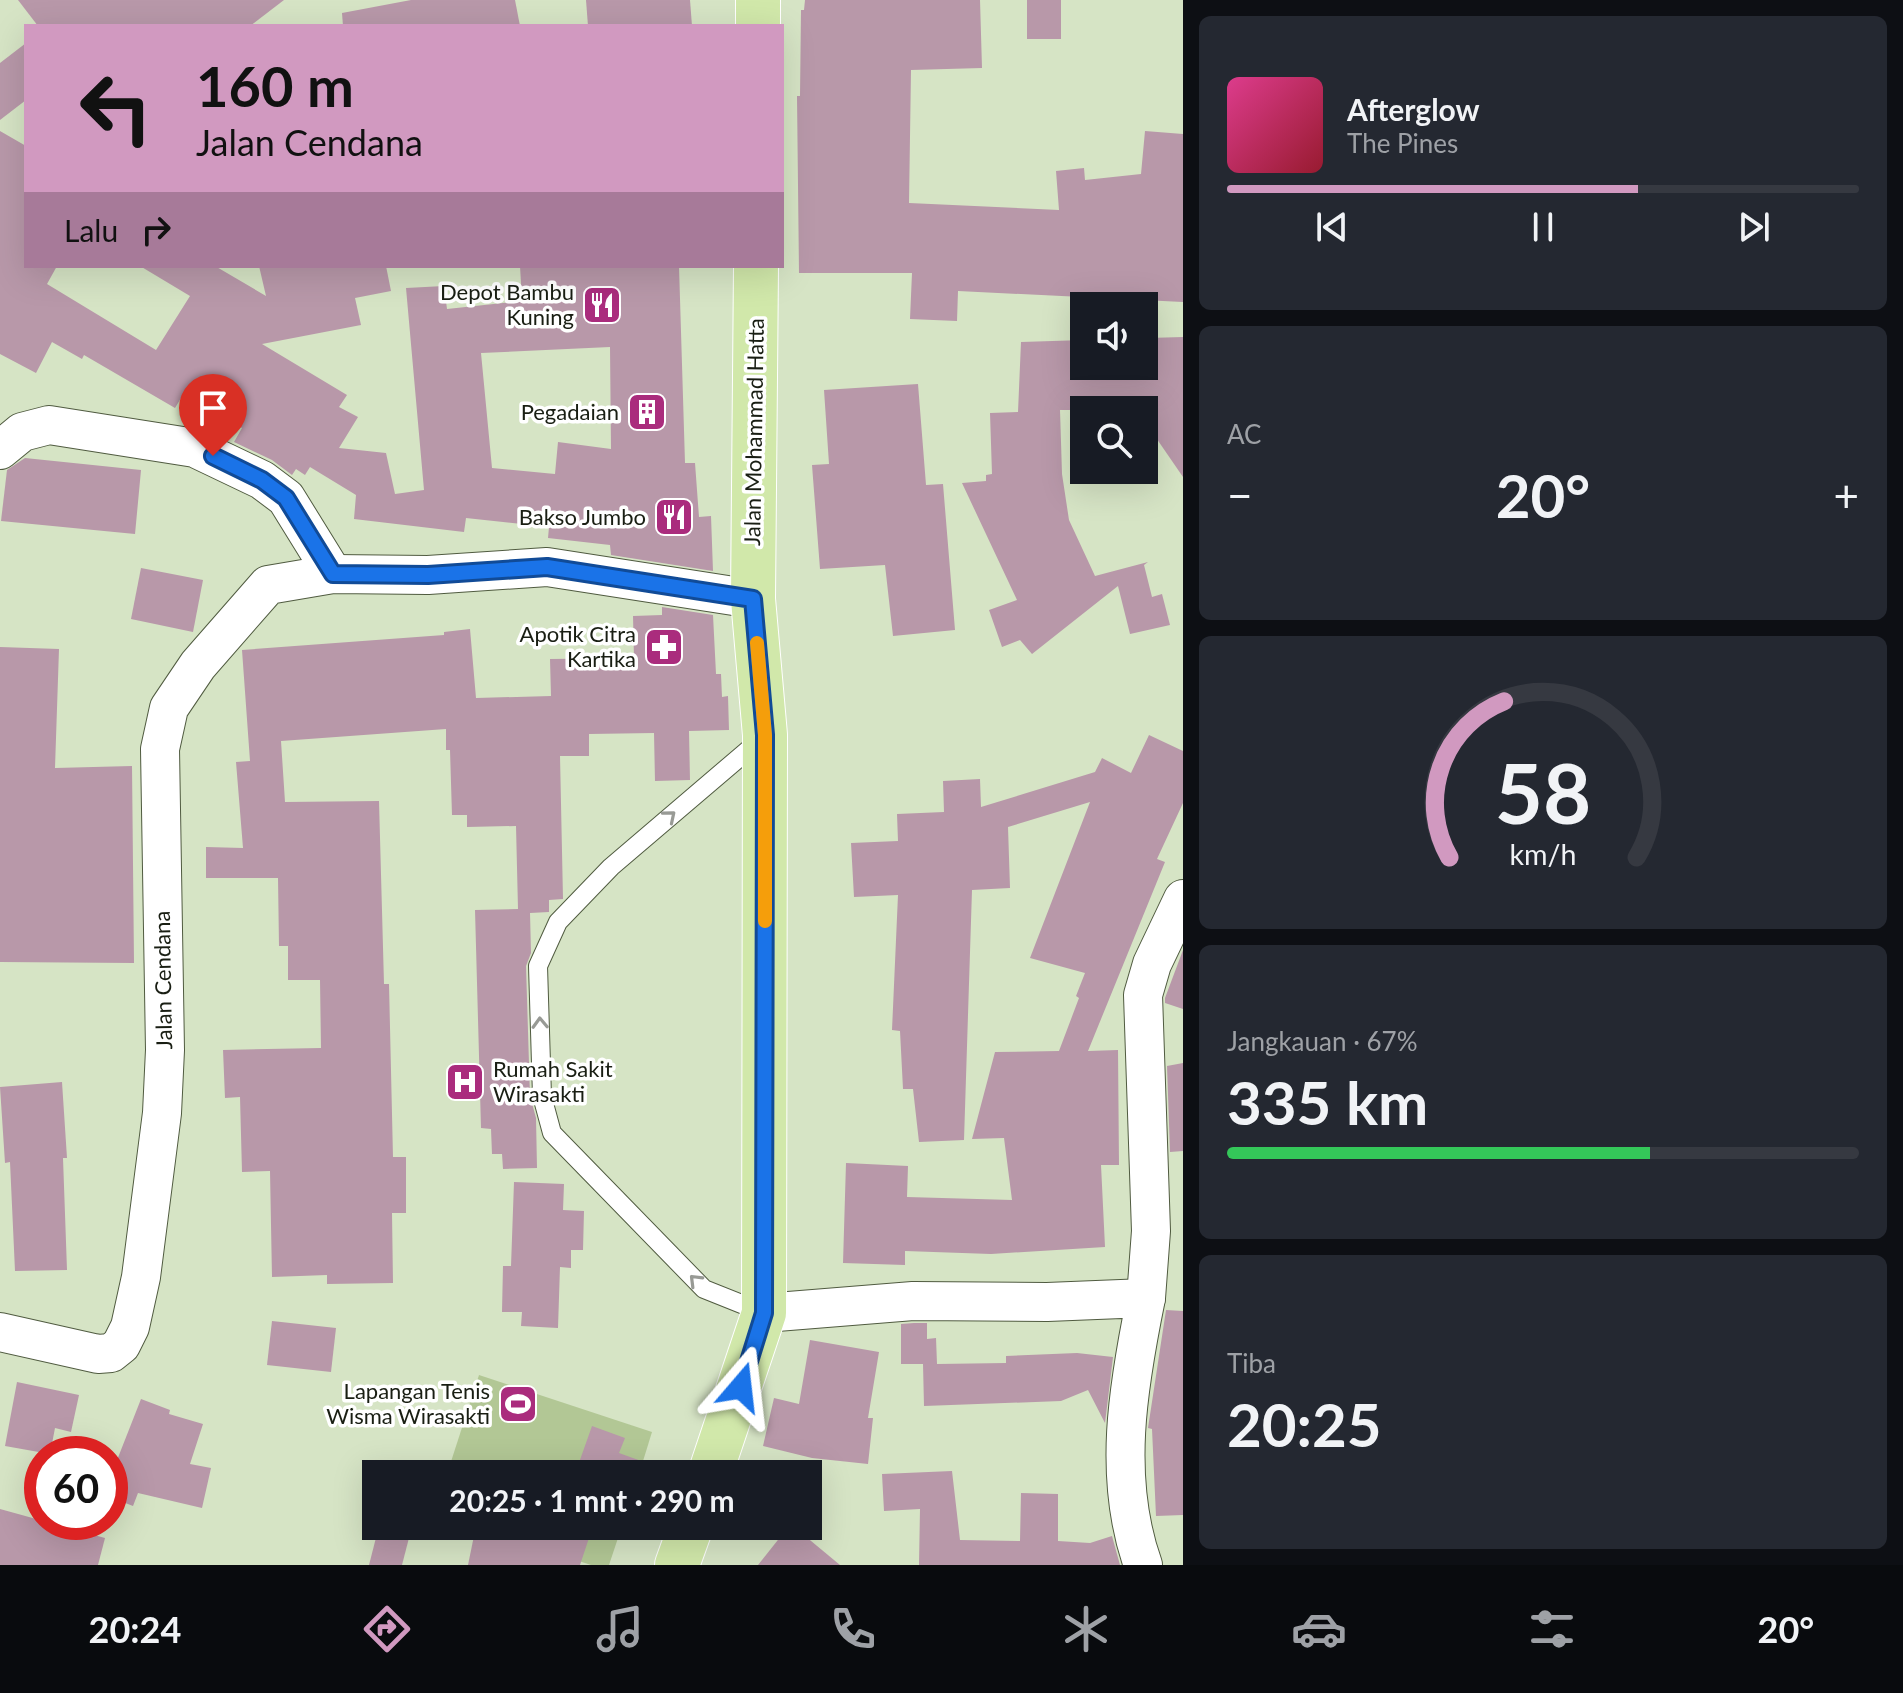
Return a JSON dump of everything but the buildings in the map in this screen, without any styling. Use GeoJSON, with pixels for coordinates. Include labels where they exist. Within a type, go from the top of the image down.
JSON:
{"type":"FeatureCollection","features":[{"type":"Feature","properties":{"kind":"main road"},"geometry":{"type":"LineString","coordinates":[[758,0],[758,24]]}},
{"type":"Feature","properties":{"kind":"main road","name":"Jalan Mohammad Hatta"},"geometry":{"type":"LineString","coordinates":[[715,1460],[764,1313],[765,735],[753,599],[756,268]]}},
{"type":"Feature","properties":{"kind":"main road"},"geometry":{"type":"LineString","coordinates":[[677,1565],[686,1540]]}},
{"type":"Feature","properties":{"kind":"street"},"geometry":{"type":"LineString","coordinates":[[0,450],[22,432],[49,425],[195,448],[262,480],[286,498],[333,574]]}},
{"type":"Feature","properties":{"kind":"street","name":"Jalan Cendana"},"geometry":{"type":"LineString","coordinates":[[0,1332],[98,1354],[111,1353],[126,1337],[141,1277],[162,1113],[165,1050],[160,749],[169,708],[198,665],[268,585],[333,574],[428,575],[547,567],[753,599]]}},
{"type":"Feature","properties":{"kind":"street"},"geometry":{"type":"LineString","coordinates":[[1143,1565],[1132,1534],[1125,1454],[1135,1354],[1146,1298],[1150,1174],[1144,1093],[1143,995],[1152,964],[1183,899]]}},
{"type":"Feature","properties":{"kind":"street"},"geometry":{"type":"LineString","coordinates":[[764,1313],[913,1301],[1047,1302],[1146,1298]]}},
{"type":"Feature","properties":{"kind":"lane"},"geometry":{"type":"LineString","coordinates":[[764,1313],[704,1289],[552,1133],[542,1096],[538,966],[558,922],[611,867],[765,735]]}},
{"type":"Feature","properties":{"kind":"green space","name":"Lapangan Tenis Wisma Wirasakti"},"geometry":{"type":"Polygon","coordinates":[[[479,1375],[652,1432],[643,1460],[452,1460],[479,1375]]]}},
{"type":"Feature","properties":{"kind":"green space"},"geometry":{"type":"Polygon","coordinates":[[[515,1540],[617,1540],[609,1565],[591,1565],[515,1540]]]}},
{"type":"Feature","properties":{"kind":"slow traffic"},"geometry":{"type":"LineString","coordinates":[[757,643],[765,735],[765,921]]}},
{"type":"Feature","properties":{"kind":"place","name":"Depot Bambu Kuning"},"geometry":{"type":"Point","coordinates":[602,305]}},
{"type":"Feature","properties":{"kind":"place","name":"Pegadaian"},"geometry":{"type":"Point","coordinates":[647,412]}},
{"type":"Feature","properties":{"kind":"place","name":"Bakso Jumbo"},"geometry":{"type":"Point","coordinates":[674,517]}},
{"type":"Feature","properties":{"kind":"place","name":"Apotik Citra Kartika"},"geometry":{"type":"Point","coordinates":[664,647]}},
{"type":"Feature","properties":{"kind":"place","name":"Rumah Sakit Wirasakti"},"geometry":{"type":"Point","coordinates":[465,1082]}},
{"type":"Feature","properties":{"kind":"place","name":"Lapangan Tenis Wisma Wirasakti"},"geometry":{"type":"Point","coordinates":[518,1404]}},
{"type":"Feature","properties":{"kind":"route"},"geometry":{"type":"LineString","coordinates":[[213,456],[262,480],[286,498],[333,574],[428,575],[547,567],[753,599],[765,735],[764,1313],[741,1387]]}}]}
